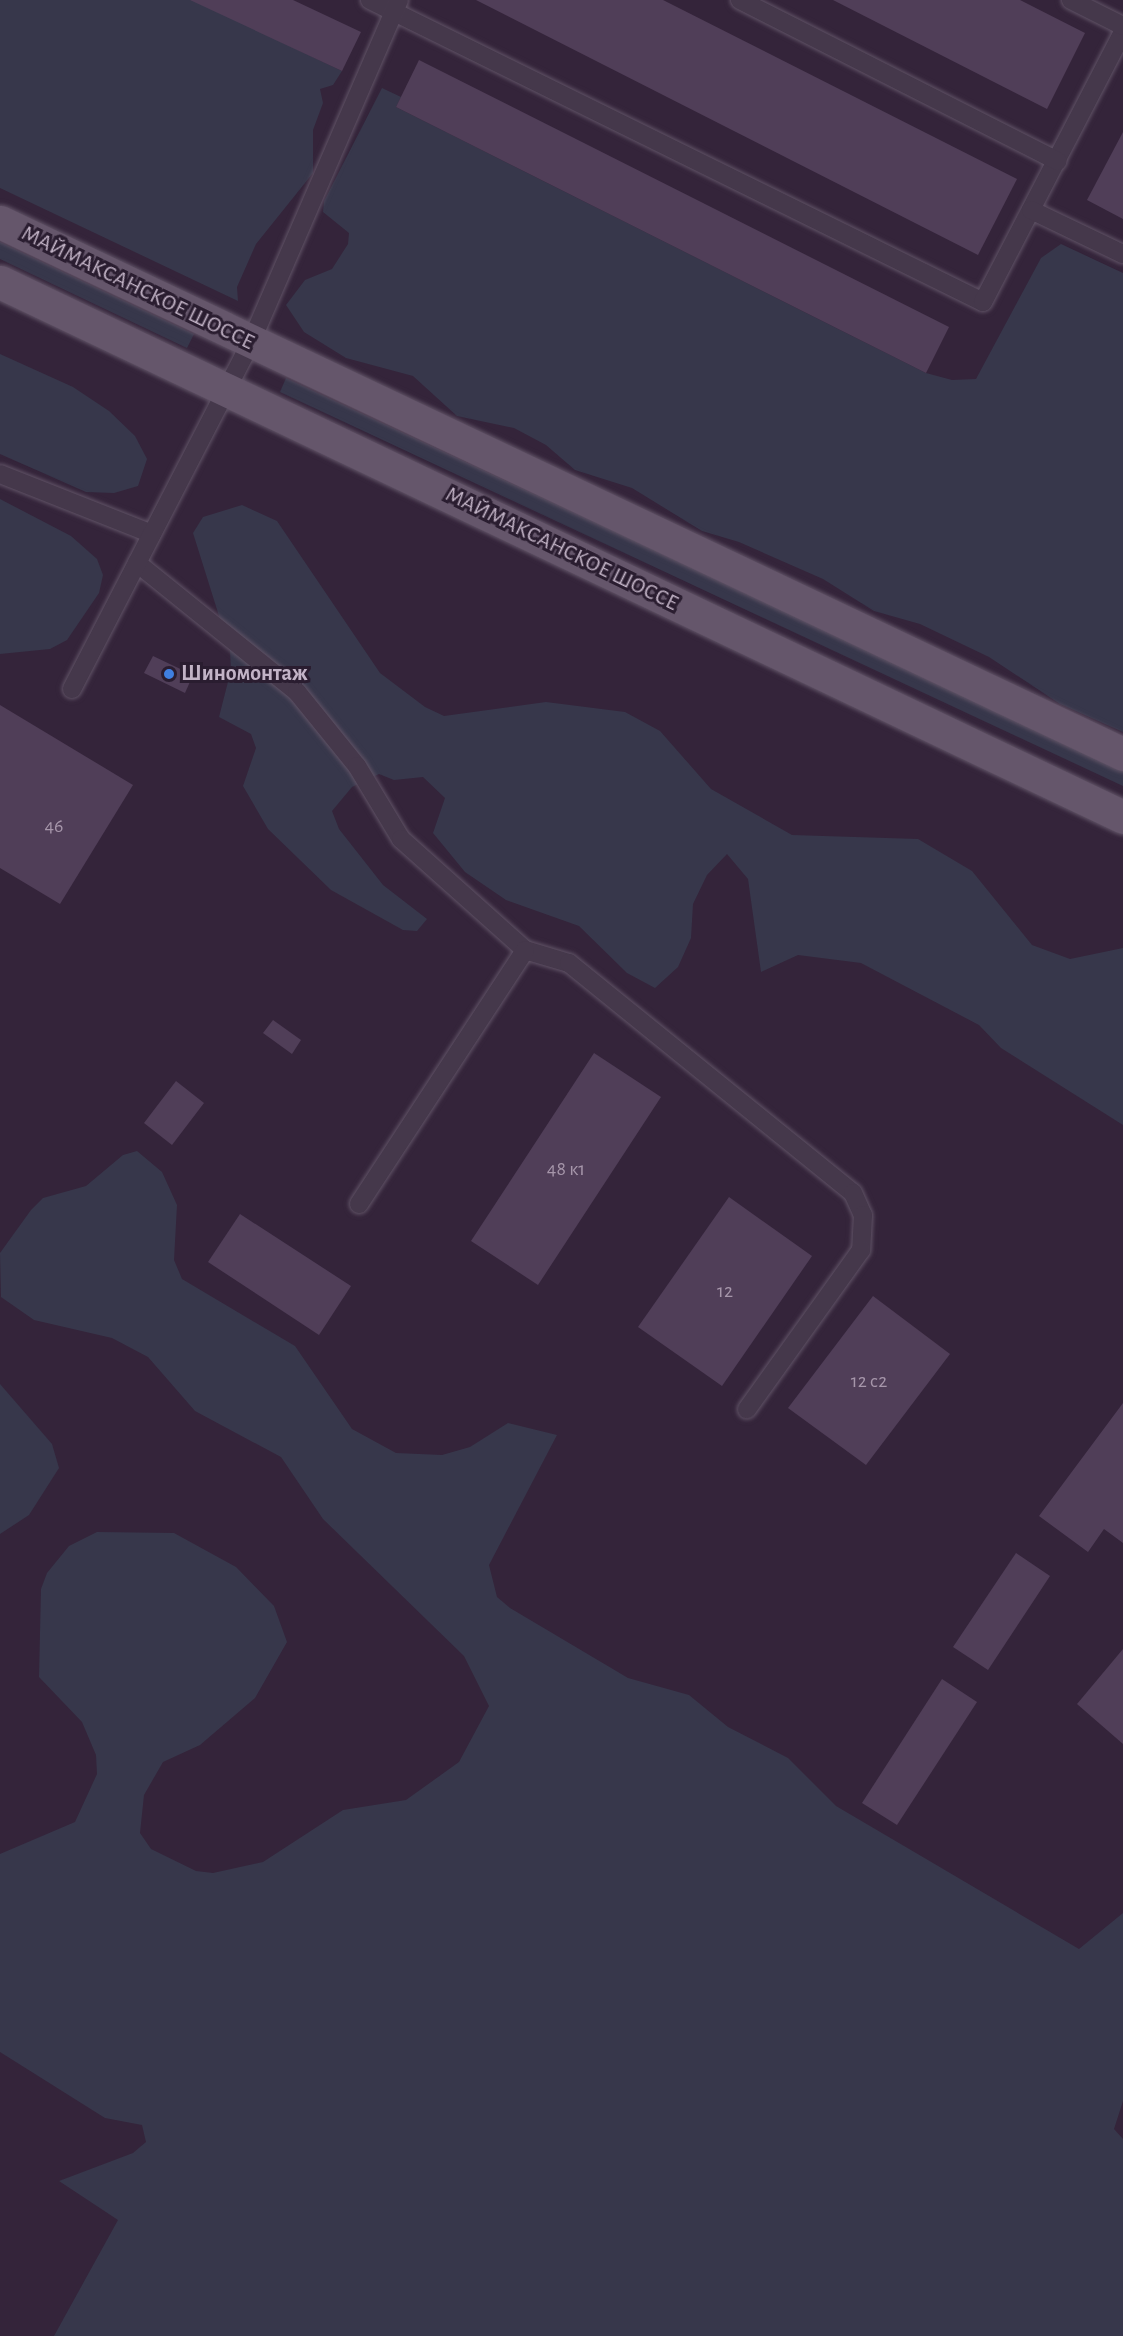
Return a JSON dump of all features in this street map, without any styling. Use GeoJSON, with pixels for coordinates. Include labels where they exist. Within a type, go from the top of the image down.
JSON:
{"type":"FeatureCollection","features":[{"type":"Feature","properties":{"kind":"main road","name":"МАЙМАКСАНСКОЕ ШОССЕ"},"geometry":{"type":"LineString","coordinates":[[0,222],[1123,754]]}},
{"type":"Feature","properties":{"kind":"main road","name":"МАЙМАКСАНСКОЕ ШОССЕ"},"geometry":{"type":"LineString","coordinates":[[0,282],[1123,818]]}},
{"type":"Feature","properties":{"kind":"lane"},"geometry":{"type":"LineString","coordinates":[[370,0],[396,5],[982,302],[1123,32]]}},
{"type":"Feature","properties":{"kind":"lane"},"geometry":{"type":"LineString","coordinates":[[740,0],[1057,161]]}},
{"type":"Feature","properties":{"kind":"lane"},"geometry":{"type":"LineString","coordinates":[[1071,0],[1123,26]]}},
{"type":"Feature","properties":{"kind":"lane"},"geometry":{"type":"LineString","coordinates":[[72,689],[251,342],[396,5]]}},
{"type":"Feature","properties":{"kind":"lane"},"geometry":{"type":"LineString","coordinates":[[1031,210],[1123,254]]}},
{"type":"Feature","properties":{"kind":"lane"},"geometry":{"type":"LineString","coordinates":[[0,474],[152,534]]}},
{"type":"Feature","properties":{"kind":"lane"},"geometry":{"type":"LineString","coordinates":[[137,564],[297,692],[357,766],[401,839],[525,950],[569,963],[853,1193],[863,1215],[861,1250],[747,1408]]}},
{"type":"Feature","properties":{"kind":"lane"},"geometry":{"type":"LineString","coordinates":[[359,1204],[525,950]]}},
{"type":"Feature","properties":{"kind":"shaded area"},"geometry":{"type":"Polygon","coordinates":[[[0,0],[193,0],[342,71],[333,85],[320,89],[323,103],[313,130],[313,173],[256,244],[237,287],[238,301],[0,188],[0,0]]]}},
{"type":"Feature","properties":{"kind":"shaded area"},"geometry":{"type":"Polygon","coordinates":[[[382,88],[401,97],[396,107],[926,373],[952,380],[976,379],[1041,258],[1061,244],[1123,273],[1123,732],[1060,704],[989,657],[920,624],[874,611],[823,579],[739,542],[702,531],[632,488],[575,470],[546,445],[514,428],[457,416],[413,376],[346,358],[304,332],[286,305],[305,280],[332,269],[348,244],[349,233],[323,212],[324,201],[382,88]]]}},
{"type":"Feature","properties":{"kind":"shaded area"},"geometry":{"type":"Polygon","coordinates":[[[0,242],[194,334],[187,348],[0,259],[0,242]]]}},
{"type":"Feature","properties":{"kind":"shaded area"},"geometry":{"type":"Polygon","coordinates":[[[0,354],[73,387],[109,411],[135,436],[147,459],[138,486],[114,493],[86,492],[0,454],[0,354]]]}},
{"type":"Feature","properties":{"kind":"shaded area"},"geometry":{"type":"Polygon","coordinates":[[[286,378],[1123,769],[1123,786],[280,392],[286,378]]]}},
{"type":"Feature","properties":{"kind":"shaded area"},"geometry":{"type":"Polygon","coordinates":[[[0,499],[71,536],[97,559],[103,575],[99,593],[67,640],[50,649],[0,654],[0,499]]]}},
{"type":"Feature","properties":{"kind":"shaded area"},"geometry":{"type":"Polygon","coordinates":[[[242,505],[277,521],[380,673],[425,707],[444,716],[546,702],[625,712],[660,731],[711,789],[792,835],[918,839],[972,871],[1032,945],[1070,959],[1123,948],[1123,1125],[1001,1048],[979,1025],[861,963],[798,955],[761,972],[748,879],[727,854],[707,875],[693,904],[691,938],[678,967],[655,988],[627,973],[579,926],[506,900],[465,872],[433,833],[445,798],[423,777],[394,780],[379,774],[352,787],[332,811],[339,829],[383,885],[427,919],[417,931],[403,930],[331,890],[268,829],[243,786],[256,748],[251,734],[219,717],[231,670],[230,651],[193,533],[203,517],[242,505]]]}},
{"type":"Feature","properties":{"kind":"shaded area"},"geometry":{"type":"Polygon","coordinates":[[[137,1151],[162,1172],[177,1205],[174,1260],[182,1279],[295,1346],[352,1429],[396,1453],[442,1455],[470,1447],[508,1423],[557,1435],[489,1565],[497,1597],[510,1608],[628,1678],[689,1695],[728,1727],[788,1758],[836,1806],[1079,1949],[1123,1913],[1123,2101],[1114,2129],[1123,2139],[1123,2336],[54,2336],[118,2220],[59,2181],[133,2153],[146,2142],[142,2125],[105,2118],[0,2052],[0,1854],[75,1822],[97,1774],[96,1755],[82,1722],[39,1677],[41,1589],[47,1573],[69,1546],[97,1532],[174,1533],[236,1567],[274,1606],[287,1642],[255,1698],[200,1745],[163,1762],[144,1795],[140,1833],[151,1849],[196,1871],[213,1873],[263,1862],[343,1810],[406,1800],[459,1762],[489,1706],[464,1656],[323,1519],[281,1457],[195,1411],[148,1357],[112,1338],[34,1320],[1,1297],[0,1253],[31,1210],[43,1198],[86,1186],[123,1155],[137,1151]]]}},
{"type":"Feature","properties":{"kind":"shaded area"},"geometry":{"type":"Polygon","coordinates":[[[0,1384],[52,1444],[59,1468],[29,1515],[0,1534],[0,1384]]]}},
{"type":"Feature","properties":{"kind":"building"},"geometry":{"type":"Polygon","coordinates":[[[190,0],[293,0],[361,32],[342,71],[190,0]]]}},
{"type":"Feature","properties":{"kind":"building"},"geometry":{"type":"Polygon","coordinates":[[[476,0],[663,0],[1017,179],[978,255],[476,0]]]}},
{"type":"Feature","properties":{"kind":"building"},"geometry":{"type":"Polygon","coordinates":[[[833,0],[1020,0],[1085,33],[1047,109],[833,0]]]}},
{"type":"Feature","properties":{"kind":"building"},"geometry":{"type":"Polygon","coordinates":[[[419,60],[949,327],[926,373],[396,107],[419,60]]]}},
{"type":"Feature","properties":{"kind":"building"},"geometry":{"type":"Polygon","coordinates":[[[1123,132],[1123,219],[1087,200],[1123,132]]]}},
{"type":"Feature","properties":{"kind":"building","name":"Шиномонтаж"},"geometry":{"type":"Polygon","coordinates":[[[153,656],[193,675],[185,693],[144,673],[153,656]]]}},
{"type":"Feature","properties":{"kind":"building"},"geometry":{"type":"Polygon","coordinates":[[[0,705],[133,785],[60,904],[0,868],[0,705]]]}},
{"type":"Feature","properties":{"kind":"building"},"geometry":{"type":"Polygon","coordinates":[[[273,1020],[301,1040],[292,1054],[263,1033],[273,1020]]]}},
{"type":"Feature","properties":{"kind":"building"},"geometry":{"type":"Polygon","coordinates":[[[594,1053],[661,1097],[538,1285],[471,1241],[594,1053]]]}},
{"type":"Feature","properties":{"kind":"building"},"geometry":{"type":"Polygon","coordinates":[[[176,1081],[204,1103],[172,1145],[144,1123],[176,1081]]]}},
{"type":"Feature","properties":{"kind":"building"},"geometry":{"type":"Polygon","coordinates":[[[729,1197],[812,1256],[722,1386],[638,1327],[729,1197]]]}},
{"type":"Feature","properties":{"kind":"building"},"geometry":{"type":"Polygon","coordinates":[[[240,1214],[351,1286],[319,1335],[208,1262],[240,1214]]]}},
{"type":"Feature","properties":{"kind":"building"},"geometry":{"type":"Polygon","coordinates":[[[873,1296],[950,1354],[866,1465],[788,1408],[873,1296]]]}},
{"type":"Feature","properties":{"kind":"building"},"geometry":{"type":"Polygon","coordinates":[[[1123,1403],[1123,1543],[1104,1529],[1088,1552],[1039,1516],[1123,1403]]]}},
{"type":"Feature","properties":{"kind":"building"},"geometry":{"type":"Polygon","coordinates":[[[1016,1553],[1050,1576],[988,1670],[953,1647],[1016,1553]]]}},
{"type":"Feature","properties":{"kind":"building"},"geometry":{"type":"Polygon","coordinates":[[[1123,1649],[1123,1744],[1077,1704],[1123,1649]]]}},
{"type":"Feature","properties":{"kind":"building"},"geometry":{"type":"Polygon","coordinates":[[[942,1679],[977,1702],[897,1825],[862,1803],[942,1679]]]}},
{"type":"Feature","properties":{"kind":"place","name":"Шиномонтаж"},"geometry":{"type":"Point","coordinates":[169,674]}}]}
